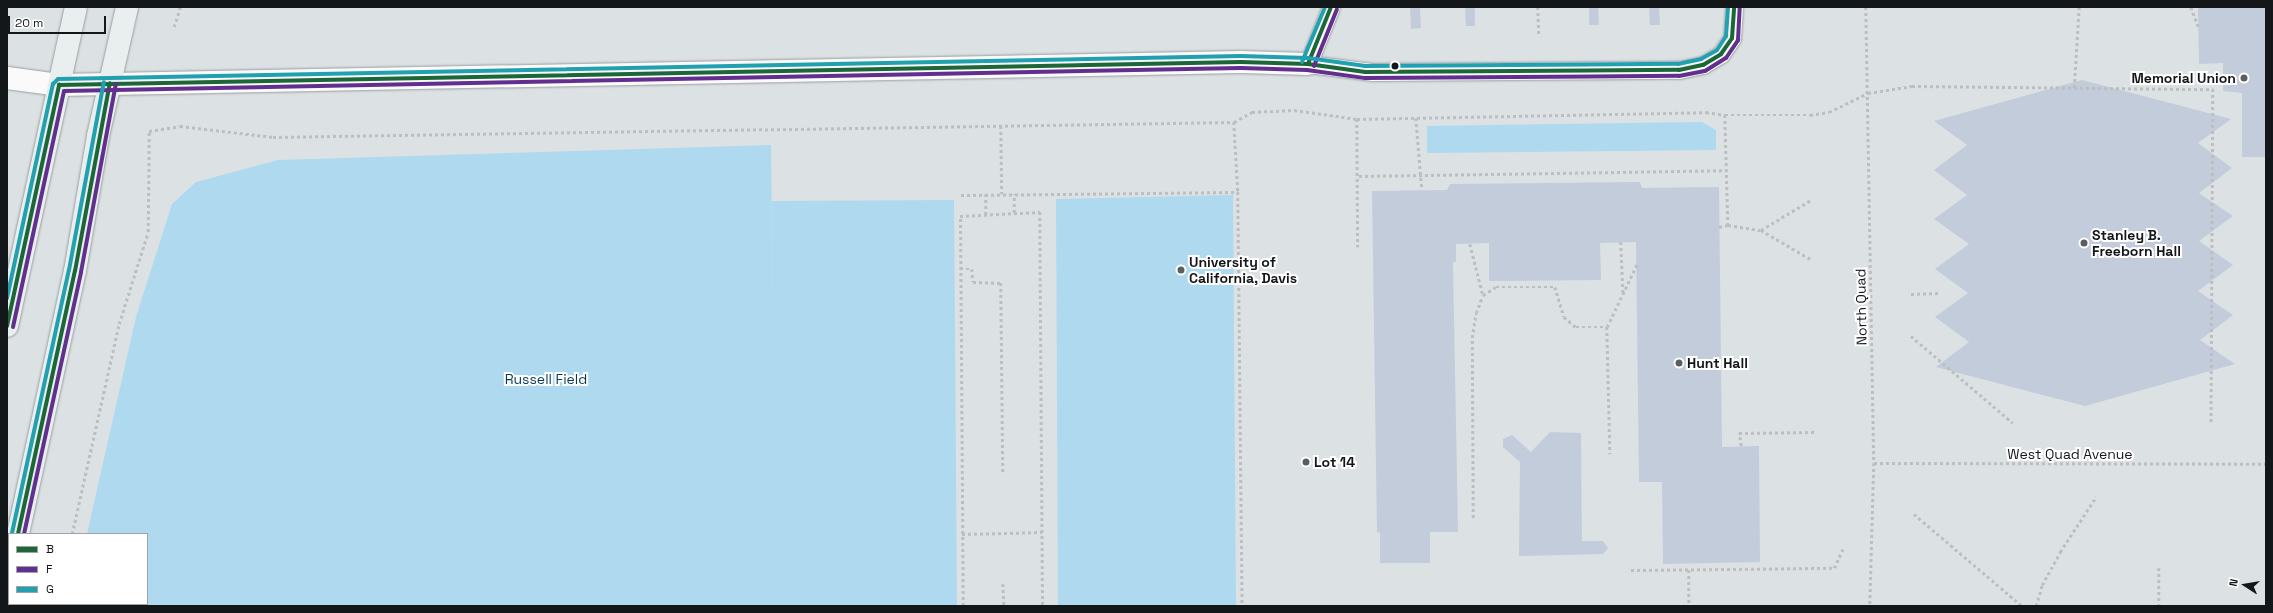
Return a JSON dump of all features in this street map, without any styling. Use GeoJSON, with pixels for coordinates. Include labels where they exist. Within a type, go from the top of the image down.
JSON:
{"type":"FeatureCollection","features":[{"type":"Feature","properties":{"kind":"main road"},"geometry":{"type":"LineString","coordinates":[[7,326],[11,287],[76,7]]}},
{"type":"Feature","properties":{"kind":"main road"},"geometry":{"type":"LineString","coordinates":[[18,533],[75,271],[110,83],[127,7]]}},
{"type":"Feature","properties":{"kind":"street"},"geometry":{"type":"LineString","coordinates":[[7,78],[59,84],[1242,62],[1308,64]]}},
{"type":"Feature","properties":{"kind":"lane"},"geometry":{"type":"LineString","coordinates":[[1331,7],[1308,64],[1372,72],[1680,70],[1703,65],[1721,54],[1732,38],[1734,7]]}},
{"type":"Feature","properties":{"kind":"path"},"geometry":{"type":"LineString","coordinates":[[174,27],[180,7]]}},
{"type":"Feature","properties":{"kind":"path"},"geometry":{"type":"LineString","coordinates":[[1538,7],[1539,36]]}},
{"type":"Feature","properties":{"kind":"path","name":"North Quad"},"geometry":{"type":"LineString","coordinates":[[1866,7],[1874,463],[1870,606]]}},
{"type":"Feature","properties":{"kind":"path"},"geometry":{"type":"LineString","coordinates":[[2074,88],[2079,7]]}},
{"type":"Feature","properties":{"kind":"path"},"geometry":{"type":"LineString","coordinates":[[2191,7],[2198,28]]}},
{"type":"Feature","properties":{"kind":"path"},"geometry":{"type":"LineString","coordinates":[[72,533],[119,324],[148,232],[149,131],[195,125],[274,137],[1234,122],[1252,112],[1294,110],[1357,119],[1706,112],[1725,116],[1829,112],[1868,93],[1912,86],[2213,89],[2211,422]]}},
{"type":"Feature","properties":{"kind":"path"},"geometry":{"type":"LineString","coordinates":[[1725,116],[1728,225]]}},
{"type":"Feature","properties":{"kind":"path"},"geometry":{"type":"LineString","coordinates":[[1416,118],[1419,174],[1422,190]]}},
{"type":"Feature","properties":{"kind":"path"},"geometry":{"type":"LineString","coordinates":[[1357,119],[1359,176],[1358,248]]}},
{"type":"Feature","properties":{"kind":"path"},"geometry":{"type":"LineString","coordinates":[[1234,122],[1238,192],[1242,606]]}},
{"type":"Feature","properties":{"kind":"path"},"geometry":{"type":"LineString","coordinates":[[1001,126],[1002,194]]}},
{"type":"Feature","properties":{"kind":"path"},"geometry":{"type":"LineString","coordinates":[[1359,176],[1726,170]]}},
{"type":"Feature","properties":{"kind":"path"},"geometry":{"type":"LineString","coordinates":[[961,195],[1238,192]]}},
{"type":"Feature","properties":{"kind":"path"},"geometry":{"type":"LineString","coordinates":[[986,194],[986,215]]}},
{"type":"Feature","properties":{"kind":"path"},"geometry":{"type":"LineString","coordinates":[[1014,194],[1014,214]]}},
{"type":"Feature","properties":{"kind":"path"},"geometry":{"type":"LineString","coordinates":[[1761,230],[1811,200]]}},
{"type":"Feature","properties":{"kind":"path"},"geometry":{"type":"LineString","coordinates":[[962,606],[960,216],[1040,212],[1043,606]]}},
{"type":"Feature","properties":{"kind":"path"},"geometry":{"type":"LineString","coordinates":[[1719,227],[1728,225],[1761,230],[1812,260]]}},
{"type":"Feature","properties":{"kind":"path"},"geometry":{"type":"LineString","coordinates":[[1621,242],[1623,293]]}},
{"type":"Feature","properties":{"kind":"path"},"geometry":{"type":"LineString","coordinates":[[1470,244],[1483,295]]}},
{"type":"Feature","properties":{"kind":"path"},"geometry":{"type":"LineString","coordinates":[[1610,454],[1607,327],[1636,264]]}},
{"type":"Feature","properties":{"kind":"path"},"geometry":{"type":"LineString","coordinates":[[960,270],[972,269],[973,282],[1001,283],[1003,475]]}},
{"type":"Feature","properties":{"kind":"path"},"geometry":{"type":"LineString","coordinates":[[1473,518],[1472,338],[1476,313],[1483,295],[1496,286],[1555,287],[1564,317],[1576,327],[1607,327]]}},
{"type":"Feature","properties":{"kind":"path"},"geometry":{"type":"LineString","coordinates":[[1911,294],[1941,293]]}},
{"type":"Feature","properties":{"kind":"path"},"geometry":{"type":"LineString","coordinates":[[1911,336],[2013,423]]}},
{"type":"Feature","properties":{"kind":"path"},"geometry":{"type":"LineString","coordinates":[[1741,446],[1739,433],[1815,432]]}},
{"type":"Feature","properties":{"kind":"path","name":"West Quad Avenue"},"geometry":{"type":"LineString","coordinates":[[1874,463],[2266,464]]}},
{"type":"Feature","properties":{"kind":"path"},"geometry":{"type":"LineString","coordinates":[[2036,606],[2042,585],[2060,552],[2096,497]]}},
{"type":"Feature","properties":{"kind":"path"},"geometry":{"type":"LineString","coordinates":[[1914,514],[2022,606]]}},
{"type":"Feature","properties":{"kind":"path"},"geometry":{"type":"LineString","coordinates":[[962,534],[1042,532]]}},
{"type":"Feature","properties":{"kind":"path"},"geometry":{"type":"LineString","coordinates":[[1631,570],[1834,568],[1838,565],[1843,549]]}},
{"type":"Feature","properties":{"kind":"path"},"geometry":{"type":"LineString","coordinates":[[2159,568],[2159,606]]}},
{"type":"Feature","properties":{"kind":"path"},"geometry":{"type":"LineString","coordinates":[[1689,570],[1689,606]]}},
{"type":"Feature","properties":{"kind":"path"},"geometry":{"type":"LineString","coordinates":[[1003,584],[1004,606]]}},
{"type":"Feature","properties":{"kind":"green space"},"geometry":{"type":"Polygon","coordinates":[[[221,7],[565,7],[221,8],[221,7]]]}},
{"type":"Feature","properties":{"kind":"green space"},"geometry":{"type":"Polygon","coordinates":[[[1702,122],[1716,130],[1716,150],[1427,153],[1427,126],[1702,122]]]}},
{"type":"Feature","properties":{"kind":"green space","name":"Russell Field"},"geometry":{"type":"Polygon","coordinates":[[[771,145],[773,320],[772,201],[954,200],[957,606],[71,606],[148,605],[148,533],[87,533],[136,317],[172,204],[196,182],[278,160],[771,145]]]}},
{"type":"Feature","properties":{"kind":"green space"},"geometry":{"type":"Polygon","coordinates":[[[1233,195],[1236,606],[1058,606],[1056,199],[1233,195]]]}},
{"type":"Feature","properties":{"kind":"building"},"geometry":{"type":"Polygon","coordinates":[[[1410,7],[1420,7],[1421,28],[1411,29],[1410,7]]]}},
{"type":"Feature","properties":{"kind":"building"},"geometry":{"type":"Polygon","coordinates":[[[1465,7],[1475,7],[1475,26],[1466,26],[1465,7]]]}},
{"type":"Feature","properties":{"kind":"building"},"geometry":{"type":"Polygon","coordinates":[[[1589,7],[1598,7],[1599,25],[1589,25],[1589,7]]]}},
{"type":"Feature","properties":{"kind":"building"},"geometry":{"type":"Polygon","coordinates":[[[1649,7],[1659,7],[1660,25],[1650,25],[1649,7]]]}},
{"type":"Feature","properties":{"kind":"building","name":"Memorial Union"},"geometry":{"type":"Polygon","coordinates":[[[2198,7],[2266,7],[2266,157],[2242,157],[2242,93],[2223,91],[2223,63],[2199,64],[2198,7]]]}},
{"type":"Feature","properties":{"kind":"building","name":"Stanley B. Freeborn Hall"},"geometry":{"type":"Polygon","coordinates":[[[2082,80],[2231,119],[2198,143],[2232,168],[2199,193],[2233,216],[2199,241],[2233,265],[2198,291],[2233,315],[2200,340],[2235,364],[2085,406],[1936,367],[1969,342],[1935,317],[1968,293],[1935,269],[1969,244],[1934,219],[1967,195],[1934,170],[1967,145],[1934,121],[2082,80]]]}},
{"type":"Feature","properties":{"kind":"building","name":"Hunt Hall"},"geometry":{"type":"Polygon","coordinates":[[[1640,182],[1642,188],[1719,187],[1722,447],[1759,446],[1760,562],[1663,564],[1662,482],[1639,482],[1636,242],[1600,243],[1601,280],[1489,281],[1489,243],[1456,244],[1456,262],[1453,262],[1458,532],[1430,532],[1430,563],[1380,563],[1380,532],[1377,533],[1372,191],[1447,190],[1450,184],[1640,182]]]}},
{"type":"Feature","properties":{"kind":"building"},"geometry":{"type":"Polygon","coordinates":[[[1550,432],[1581,433],[1582,541],[1603,541],[1608,548],[1603,554],[1519,556],[1520,462],[1503,447],[1503,439],[1512,435],[1531,452],[1550,432]]]}},
{"type":"Feature","properties":{"kind":"transit line","name":"G"},"geometry":{"type":"LineString","coordinates":[[1302,62],[1325,7]]}},
{"type":"Feature","properties":{"kind":"transit line","name":"B"},"geometry":{"type":"LineString","coordinates":[[1308,64],[1331,7]]}},
{"type":"Feature","properties":{"kind":"transit line","name":"G"},"geometry":{"type":"LineString","coordinates":[[7,298],[53,84],[58,79],[1241,56],[1308,58],[1365,66],[1678,64],[1701,59],[1717,50],[1726,36],[1728,7]]}},
{"type":"Feature","properties":{"kind":"transit line","name":"B"},"geometry":{"type":"LineString","coordinates":[[7,326],[59,85],[1241,62],[1308,64],[1365,72],[1679,70],[1703,65],[1721,54],[1732,38],[1734,7]]}},
{"type":"Feature","properties":{"kind":"transit line","name":"F"},"geometry":{"type":"LineString","coordinates":[[13,327],[64,91],[1241,68],[1307,70],[1365,78],[1679,76],[1705,71],[1726,58],[1738,40],[1740,7]]}},
{"type":"Feature","properties":{"kind":"transit line","name":"F"},"geometry":{"type":"LineString","coordinates":[[1314,66],[1337,9]]}},
{"type":"Feature","properties":{"kind":"transit line","name":"G"},"geometry":{"type":"LineString","coordinates":[[12,533],[69,270],[104,82]]}},
{"type":"Feature","properties":{"kind":"transit line","name":"B"},"geometry":{"type":"LineString","coordinates":[[18,533],[75,271],[110,83]]}},
{"type":"Feature","properties":{"kind":"transit line","name":"F"},"geometry":{"type":"LineString","coordinates":[[24,533],[81,272],[116,84]]}},
{"type":"Feature","properties":{"kind":"place","name":"Memorial Union"},"geometry":{"type":"Point","coordinates":[2244,78]}},
{"type":"Feature","properties":{"kind":"place","name":"Stanley B. Freeborn Hall"},"geometry":{"type":"Point","coordinates":[2084,243]}},
{"type":"Feature","properties":{"kind":"place","name":"University of California, Davis"},"geometry":{"type":"Point","coordinates":[1181,270]}},
{"type":"Feature","properties":{"kind":"place","name":"Hunt Hall"},"geometry":{"type":"Point","coordinates":[1679,363]}},
{"type":"Feature","properties":{"kind":"place","name":"Lot 14"},"geometry":{"type":"Point","coordinates":[1306,462]}}]}
